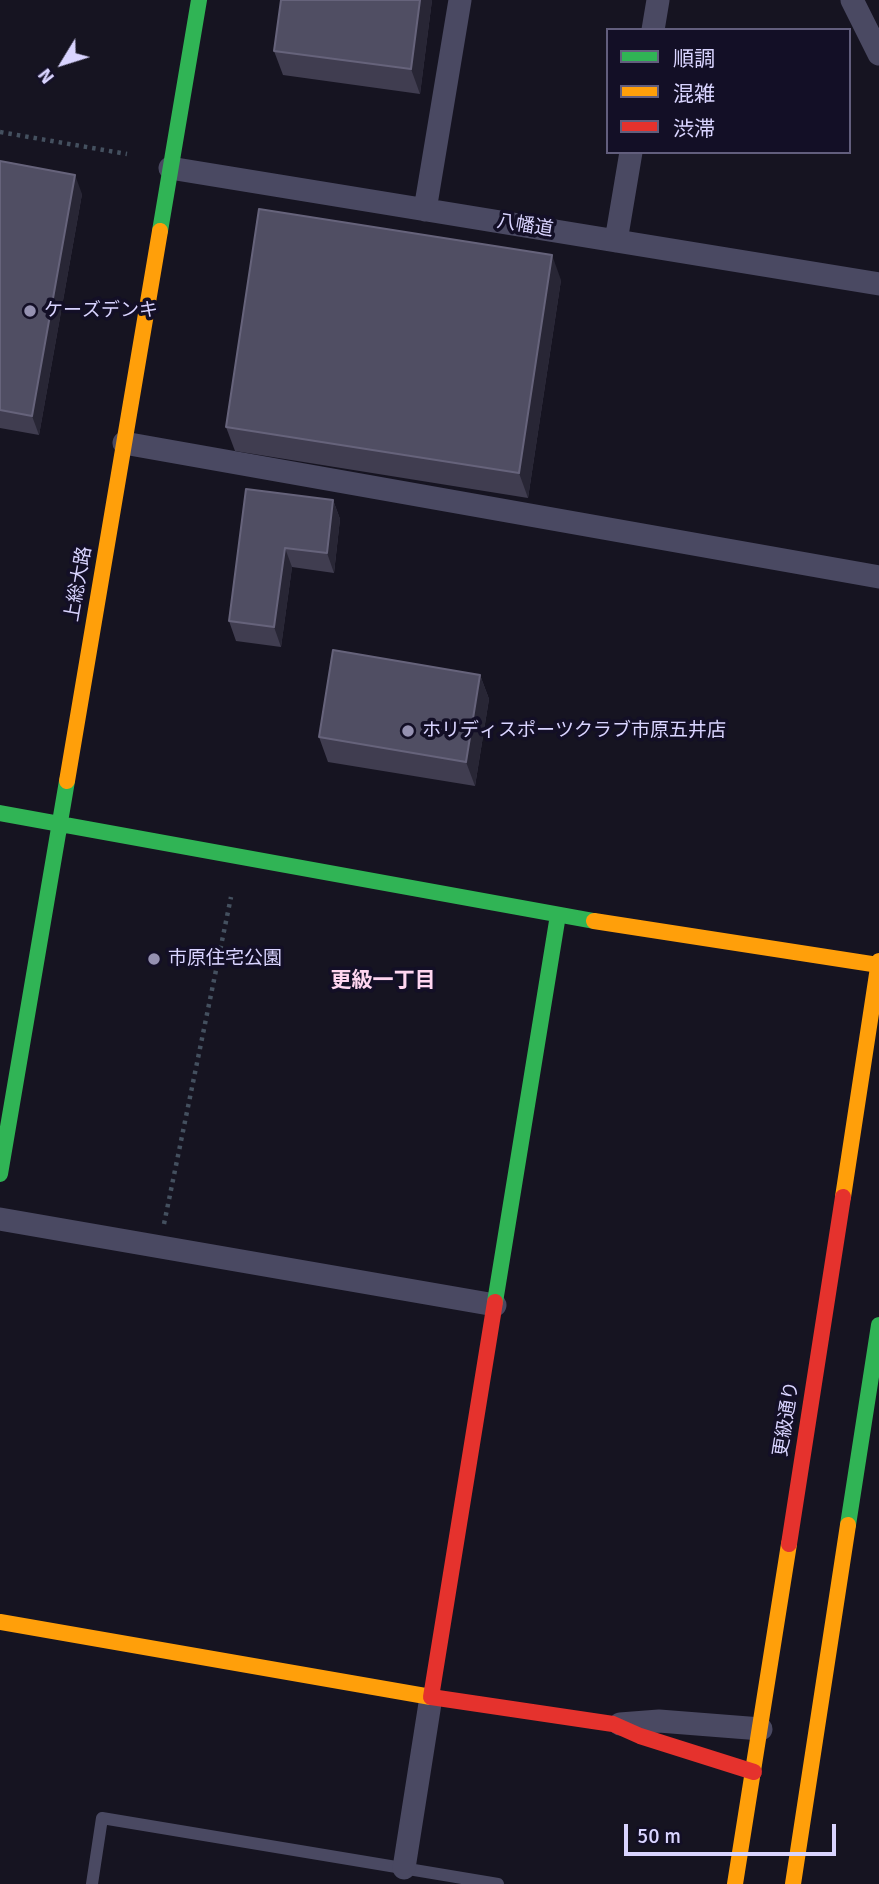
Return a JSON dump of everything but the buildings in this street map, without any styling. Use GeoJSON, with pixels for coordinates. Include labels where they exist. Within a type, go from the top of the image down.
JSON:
{"type":"FeatureCollection","features":[{"type":"Feature","properties":{"kind":"street","name":"上総大路"},"geometry":{"type":"LineString","coordinates":[[0,1174],[199,0]]}},
{"type":"Feature","properties":{"kind":"street"},"geometry":{"type":"LineString","coordinates":[[425,210],[460,0]]}},
{"type":"Feature","properties":{"kind":"street"},"geometry":{"type":"LineString","coordinates":[[653,28],[658,0]]}},
{"type":"Feature","properties":{"kind":"street"},"geometry":{"type":"LineString","coordinates":[[852,0],[879,54]]}},
{"type":"Feature","properties":{"kind":"street"},"geometry":{"type":"LineString","coordinates":[[616,241],[631,154]]}},
{"type":"Feature","properties":{"kind":"street","name":"八幡道"},"geometry":{"type":"LineString","coordinates":[[170,168],[879,284]]}},
{"type":"Feature","properties":{"kind":"street"},"geometry":{"type":"LineString","coordinates":[[124,443],[879,577]]}},
{"type":"Feature","properties":{"kind":"street"},"geometry":{"type":"LineString","coordinates":[[0,813],[558,915],[879,963]]}},
{"type":"Feature","properties":{"kind":"street"},"geometry":{"type":"LineString","coordinates":[[404,1868],[558,915]]}},
{"type":"Feature","properties":{"kind":"street","name":"更級通り"},"geometry":{"type":"LineString","coordinates":[[735,1884],[879,963]]}},
{"type":"Feature","properties":{"kind":"street"},"geometry":{"type":"LineString","coordinates":[[0,1219],[495,1305]]}},
{"type":"Feature","properties":{"kind":"street"},"geometry":{"type":"LineString","coordinates":[[793,1884],[879,1325]]}},
{"type":"Feature","properties":{"kind":"street"},"geometry":{"type":"LineString","coordinates":[[0,1622],[431,1698],[613,1724],[659,1721],[761,1729]]}},
{"type":"Feature","properties":{"kind":"street"},"geometry":{"type":"LineString","coordinates":[[613,1724],[640,1736],[754,1772]]}},
{"type":"Feature","properties":{"kind":"lane"},"geometry":{"type":"LineString","coordinates":[[92,1884],[102,1818],[498,1884]]}},
{"type":"Feature","properties":{"kind":"path"},"geometry":{"type":"LineString","coordinates":[[0,132],[127,154]]}},
{"type":"Feature","properties":{"kind":"path"},"geometry":{"type":"LineString","coordinates":[[162,1236],[231,897]]}},
{"type":"Feature","properties":{"kind":"traffic: fast"},"geometry":{"type":"LineString","coordinates":[[160,231],[199,0]]}},
{"type":"Feature","properties":{"kind":"traffic: fast"},"geometry":{"type":"LineString","coordinates":[[0,1174],[67,781]]}},
{"type":"Feature","properties":{"kind":"traffic: fast"},"geometry":{"type":"LineString","coordinates":[[0,813],[594,921]]}},
{"type":"Feature","properties":{"kind":"traffic: fast"},"geometry":{"type":"LineString","coordinates":[[495,1302],[558,915]]}},
{"type":"Feature","properties":{"kind":"traffic: fast"},"geometry":{"type":"LineString","coordinates":[[848,1525],[879,1325]]}},
{"type":"Feature","properties":{"kind":"traffic: slow"},"geometry":{"type":"LineString","coordinates":[[67,781],[160,231]]}},
{"type":"Feature","properties":{"kind":"traffic: slow"},"geometry":{"type":"LineString","coordinates":[[594,921],[879,965]]}},
{"type":"Feature","properties":{"kind":"traffic: slow"},"geometry":{"type":"LineString","coordinates":[[843,1197],[879,961]]}},
{"type":"Feature","properties":{"kind":"traffic: slow"},"geometry":{"type":"LineString","coordinates":[[793,1884],[848,1525]]}},
{"type":"Feature","properties":{"kind":"traffic: slow"},"geometry":{"type":"LineString","coordinates":[[735,1884],[789,1544]]}},
{"type":"Feature","properties":{"kind":"traffic: slow"},"geometry":{"type":"LineString","coordinates":[[0,1622],[431,1697]]}},
{"type":"Feature","properties":{"kind":"traffic: jam"},"geometry":{"type":"LineString","coordinates":[[789,1544],[843,1197]]}},
{"type":"Feature","properties":{"kind":"traffic: jam"},"geometry":{"type":"LineString","coordinates":[[431,1697],[495,1302]]}},
{"type":"Feature","properties":{"kind":"traffic: jam"},"geometry":{"type":"LineString","coordinates":[[431,1697],[613,1724],[640,1736],[754,1772]]}},
{"type":"Feature","properties":{"kind":"place","name":"ケーズデンキ"},"geometry":{"type":"Point","coordinates":[30,311]}},
{"type":"Feature","properties":{"kind":"place","name":"ホリディスポーツクラブ市原五井店"},"geometry":{"type":"Point","coordinates":[408,731]}},
{"type":"Feature","properties":{"kind":"place","name":"市原住宅公園"},"geometry":{"type":"Point","coordinates":[154,959]}},
{"type":"Feature","properties":{"kind":"district","name":"更級一丁目"},"geometry":{"type":"Point","coordinates":[383,981]}}]}
